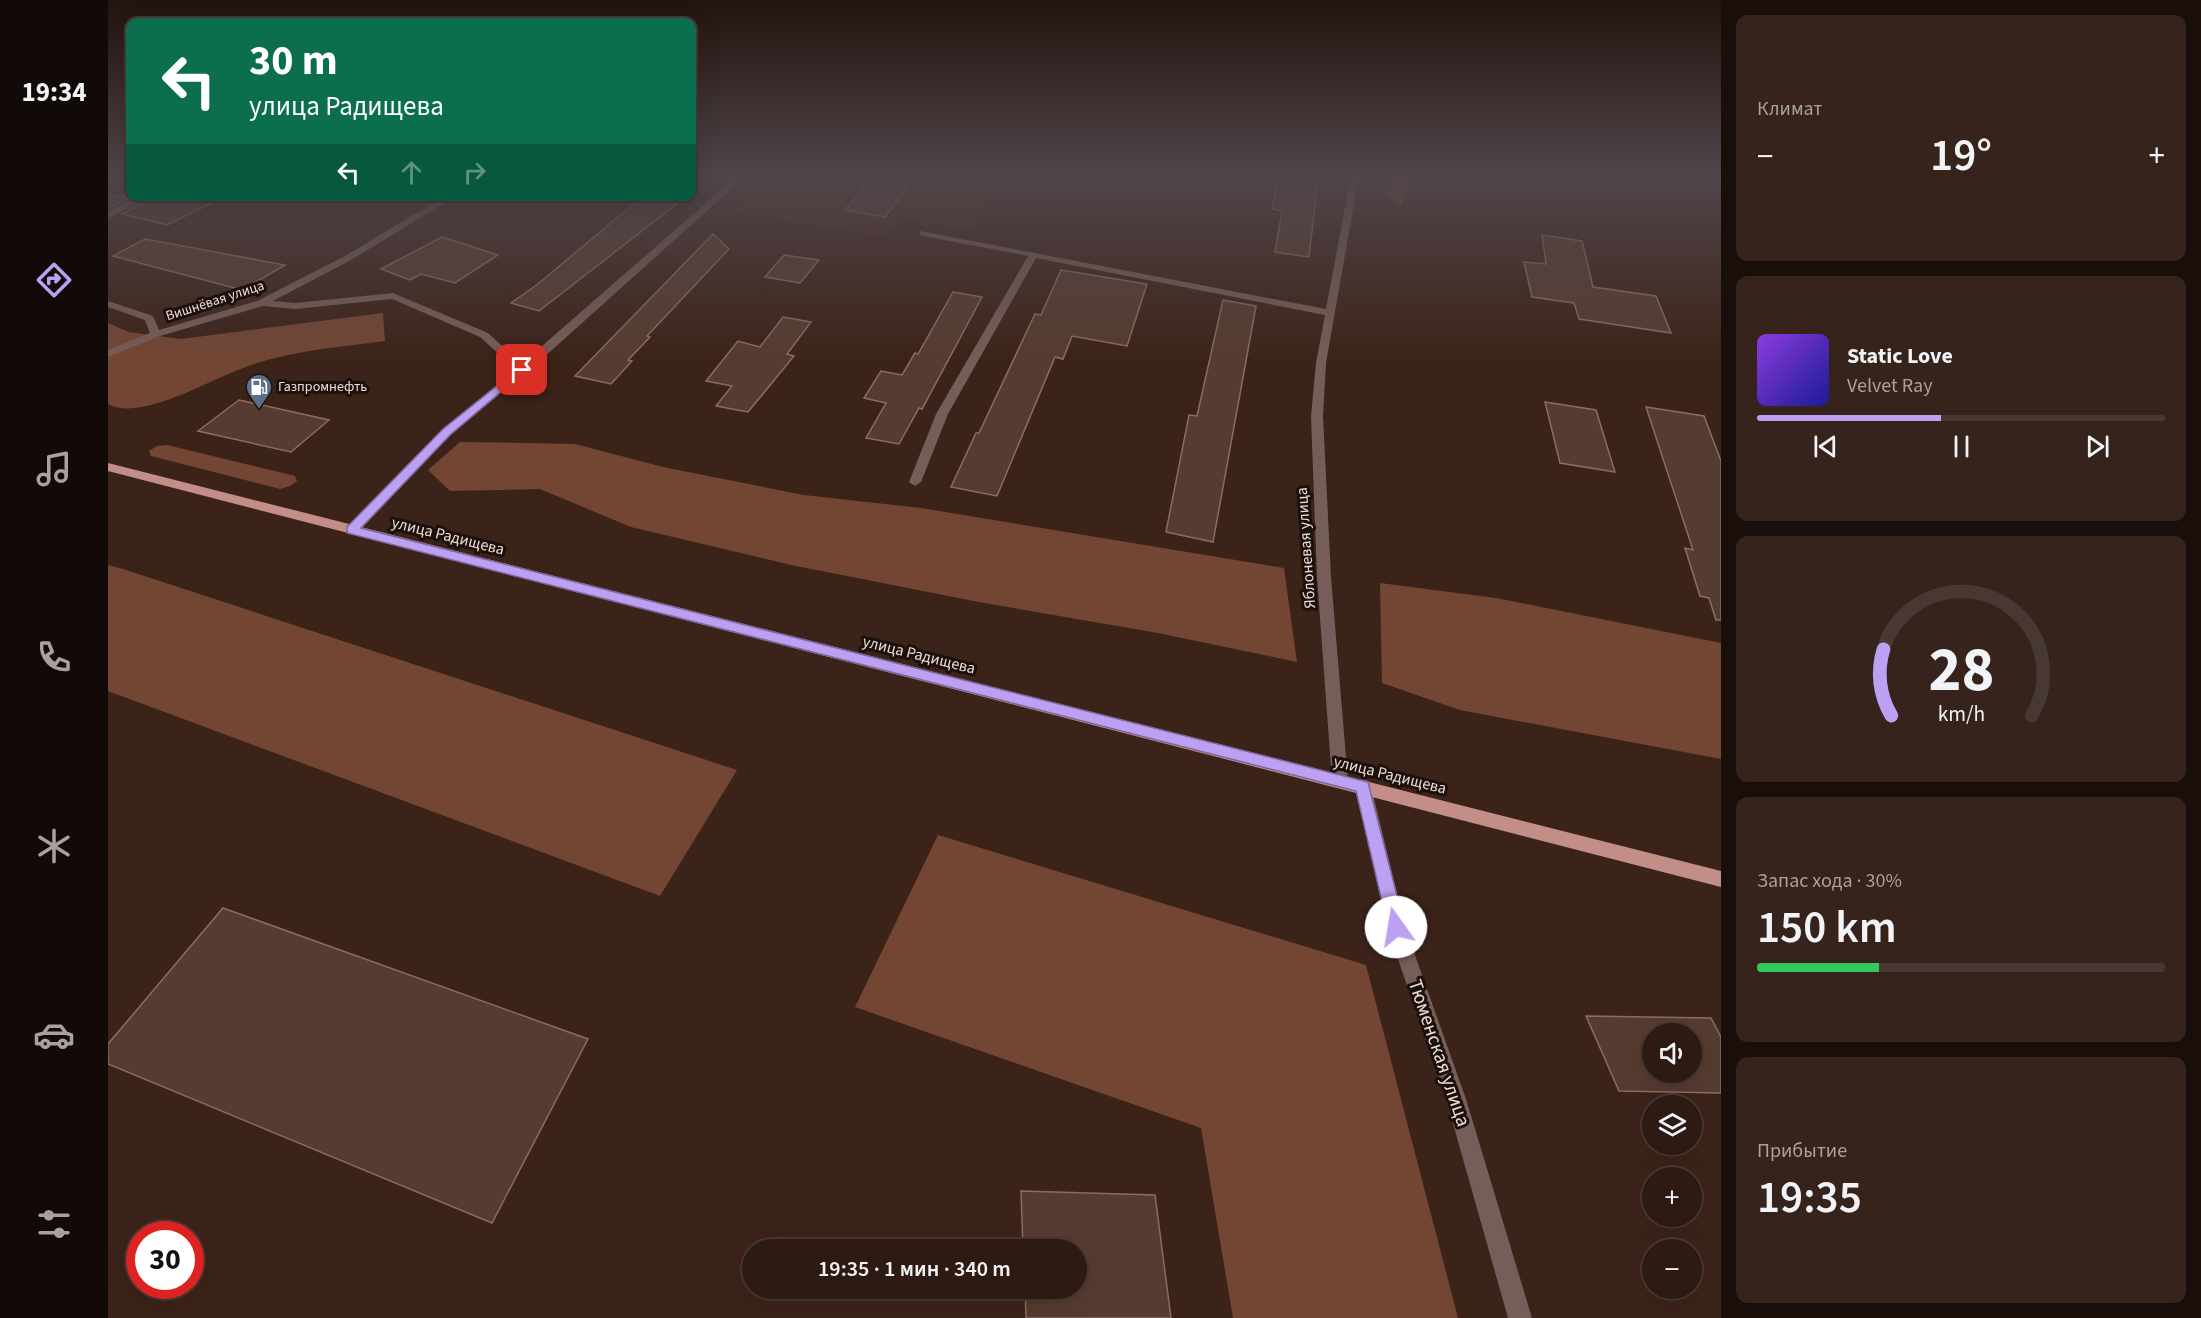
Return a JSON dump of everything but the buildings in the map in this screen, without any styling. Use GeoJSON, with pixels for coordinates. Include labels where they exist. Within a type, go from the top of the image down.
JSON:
{"type":"FeatureCollection","features":[{"type":"Feature","properties":{"kind":"main road","name":"улица Радищева"},"geometry":{"type":"LineString","coordinates":[[108,467],[1721,879]]}},
{"type":"Feature","properties":{"kind":"street","name":"Вишнёвая улица"},"geometry":{"type":"LineString","coordinates":[[108,354],[156,334],[261,303],[384,237]]}},
{"type":"Feature","properties":{"kind":"street"},"geometry":{"type":"LineString","coordinates":[[352,530],[447,432],[673,237]]}},
{"type":"Feature","properties":{"kind":"street"},"geometry":{"type":"LineString","coordinates":[[940,237],[1331,313]]}},
{"type":"Feature","properties":{"kind":"street","name":"Яблоневая улица"},"geometry":{"type":"LineString","coordinates":[[1340,781],[1324,577],[1317,416],[1321,363],[1345,237]]}},
{"type":"Feature","properties":{"kind":"street"},"geometry":{"type":"LineString","coordinates":[[915,482],[942,414],[1032,256]]}},
{"type":"Feature","properties":{"kind":"street"},"geometry":{"type":"LineString","coordinates":[[261,303],[295,306],[393,296],[484,335],[507,355],[505,384]]}},
{"type":"Feature","properties":{"kind":"street"},"geometry":{"type":"LineString","coordinates":[[108,304],[148,318],[156,334]]}},
{"type":"Feature","properties":{"kind":"street","name":"Тюменская улица"},"geometry":{"type":"LineString","coordinates":[[1363,786],[1396,927],[1456,1099],[1520,1318]]}},
{"type":"Feature","properties":{"kind":"shaded area"},"geometry":{"type":"Polygon","coordinates":[[[383,313],[385,341],[308,351],[270,359],[153,405],[121,408],[108,404],[108,323],[129,332],[181,339],[383,313]]]}},
{"type":"Feature","properties":{"kind":"shaded area"},"geometry":{"type":"Polygon","coordinates":[[[460,442],[575,444],[663,467],[804,495],[921,508],[1284,568],[1297,662],[1158,633],[979,602],[791,565],[631,527],[540,489],[450,491],[428,470],[460,442]]]}},
{"type":"Feature","properties":{"kind":"shaded area"},"geometry":{"type":"Polygon","coordinates":[[[167,445],[295,476],[297,481],[280,489],[151,456],[149,451],[157,446],[167,445]]]}},
{"type":"Feature","properties":{"kind":"shaded area"},"geometry":{"type":"Polygon","coordinates":[[[108,565],[737,770],[660,896],[108,691],[108,565]]]}},
{"type":"Feature","properties":{"kind":"shaded area"},"geometry":{"type":"Polygon","coordinates":[[[1380,583],[1496,598],[1721,643],[1721,759],[1460,710],[1382,683],[1380,583]]]}},
{"type":"Feature","properties":{"kind":"shaded area"},"geometry":{"type":"Polygon","coordinates":[[[938,835],[1366,965],[1458,1318],[1233,1318],[1201,1128],[855,1007],[938,835]]]}},
{"type":"Feature","properties":{"kind":"place","name":"Газпромнефть"},"geometry":{"type":"Point","coordinates":[259,410]}},
{"type":"Feature","properties":{"kind":"route"},"geometry":{"type":"LineString","coordinates":[[522,370],[447,432],[352,530],[1363,786],[1396,927]]}}]}
